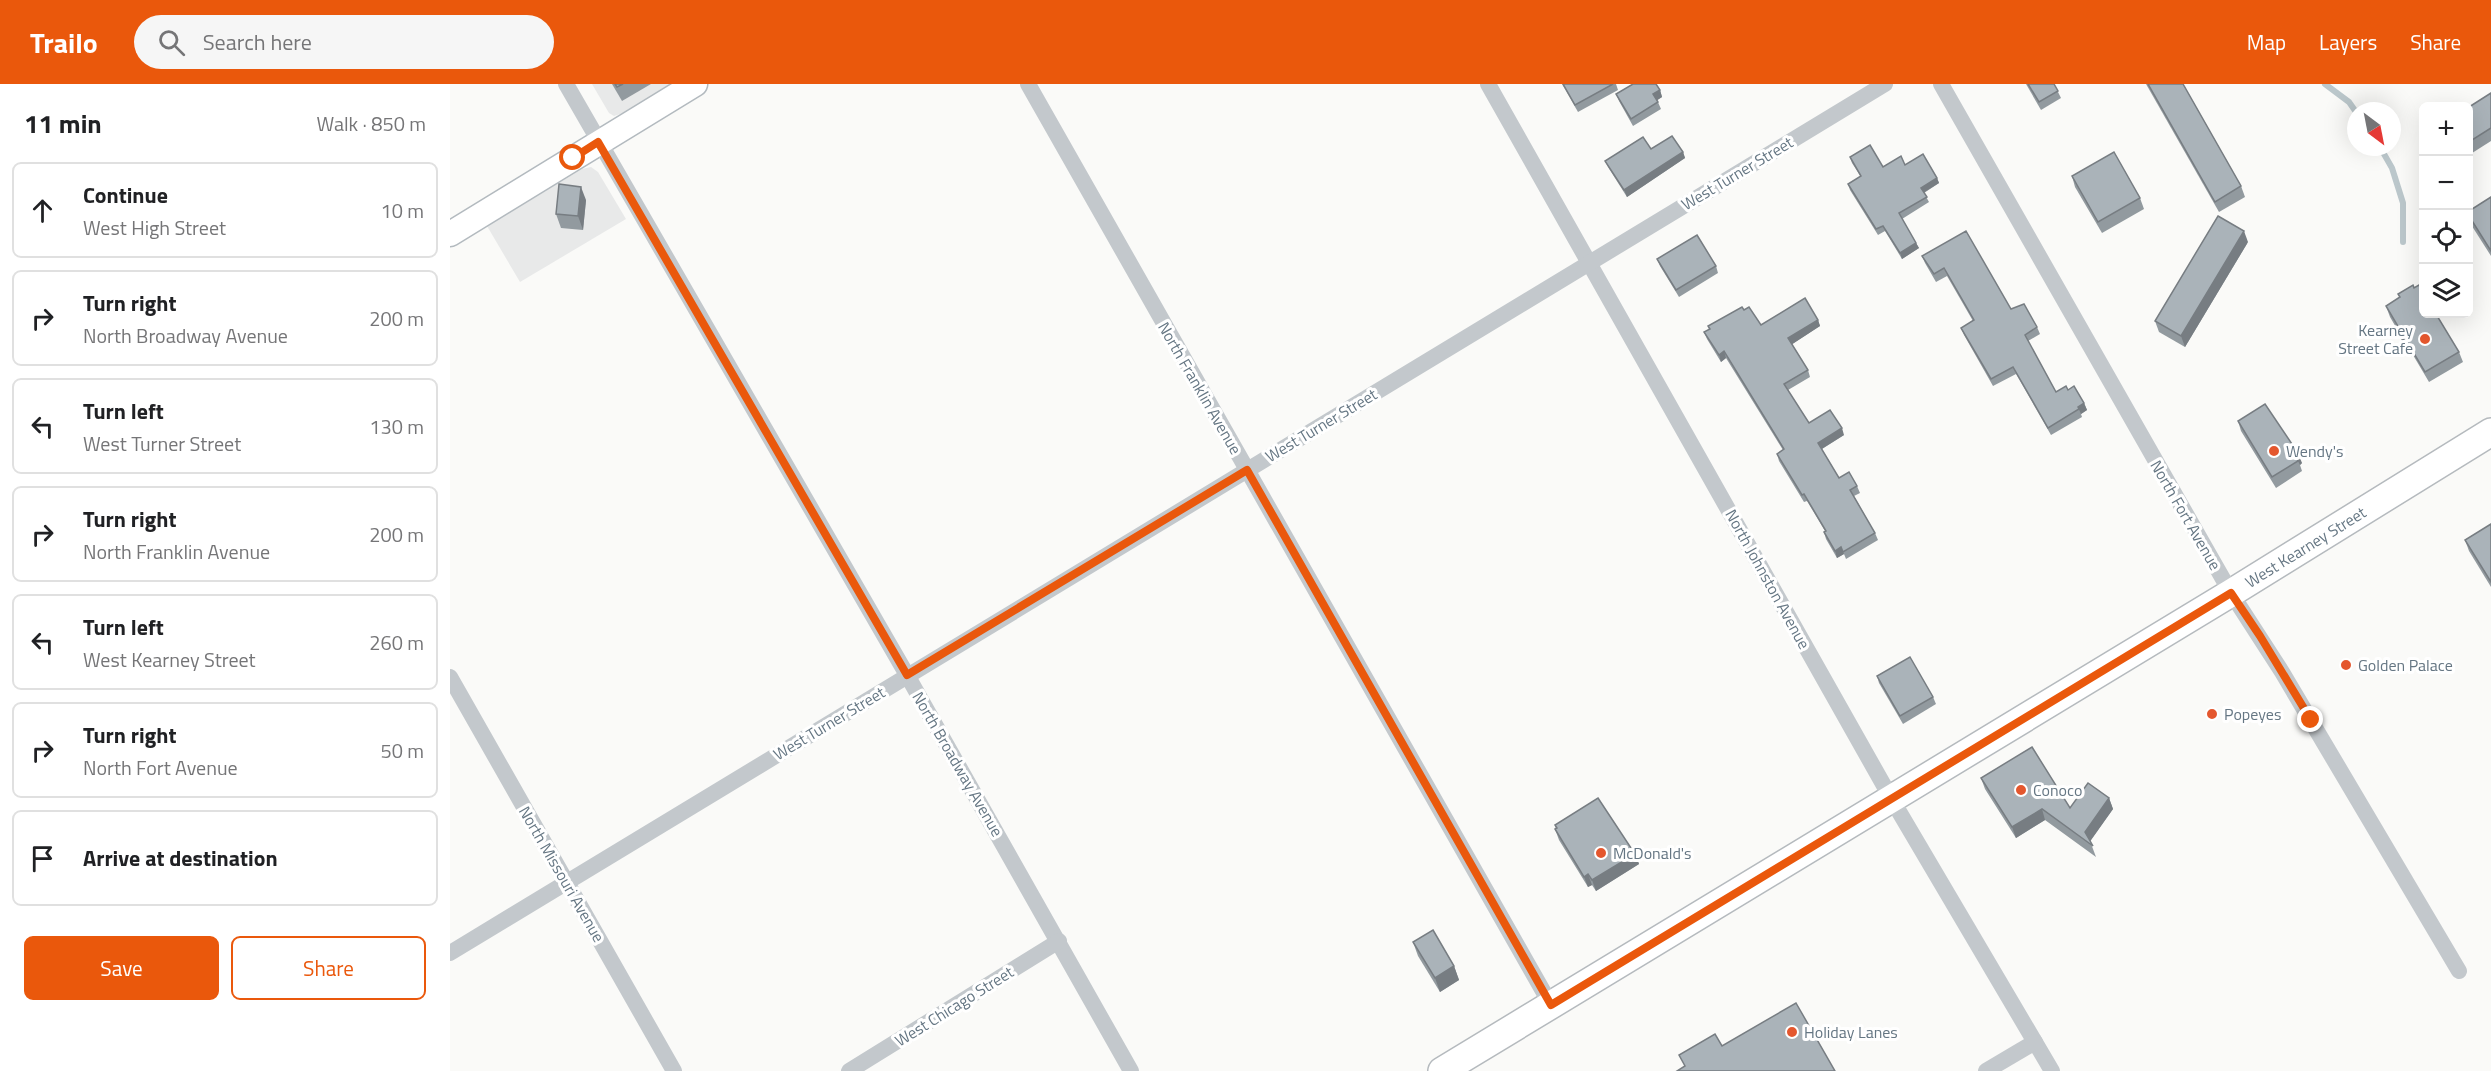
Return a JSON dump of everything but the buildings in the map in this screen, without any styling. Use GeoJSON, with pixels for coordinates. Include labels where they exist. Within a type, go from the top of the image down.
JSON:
{"type":"FeatureCollection","features":[{"type":"Feature","properties":{"kind":"main road","name":"West Kearney Street"},"geometry":{"type":"LineString","coordinates":[[1442,1071],[2231,593],[2491,432]]}},
{"type":"Feature","properties":{"kind":"street","name":"North Broadway Avenue"},"geometry":{"type":"LineString","coordinates":[[566,84],[907,675],[1131,1071]]}},
{"type":"Feature","properties":{"kind":"street"},"geometry":{"type":"LineString","coordinates":[[450,234],[695,84]]}},
{"type":"Feature","properties":{"kind":"street","name":"North Franklin Avenue"},"geometry":{"type":"LineString","coordinates":[[1028,84],[1551,1005]]}},
{"type":"Feature","properties":{"kind":"street","name":"North Johnston Avenue"},"geometry":{"type":"LineString","coordinates":[[1488,84],[1891,798],[2052,1071]]}},
{"type":"Feature","properties":{"kind":"street","name":"West Turner Street"},"geometry":{"type":"LineString","coordinates":[[450,953],[1885,84]]}},
{"type":"Feature","properties":{"kind":"street","name":"North Fort Avenue"},"geometry":{"type":"LineString","coordinates":[[1941,84],[2231,593],[2282,672],[2459,971]]}},
{"type":"Feature","properties":{"kind":"street","name":"North Missouri Avenue"},"geometry":{"type":"LineString","coordinates":[[450,677],[674,1071]]}},
{"type":"Feature","properties":{"kind":"street","name":"West Chicago Street"},"geometry":{"type":"LineString","coordinates":[[849,1071],[1059,942]]}},
{"type":"Feature","properties":{"kind":"street"},"geometry":{"type":"LineString","coordinates":[[1986,1071],[2035,1042]]}},
{"type":"Feature","properties":{"kind":"shaded area"},"geometry":{"type":"Polygon","coordinates":[[[592,84],[672,84],[614,116],[609,113],[592,84]]]}},
{"type":"Feature","properties":{"kind":"shaded area"},"geometry":{"type":"Polygon","coordinates":[[[591,167],[598,172],[626,219],[520,282],[487,226],[582,169],[591,167]]]}},
{"type":"Feature","properties":{"kind":"waterway"},"geometry":{"type":"LineString","coordinates":[[2325,84],[2349,102]]}},
{"type":"Feature","properties":{"kind":"waterway"},"geometry":{"type":"LineString","coordinates":[[2385,156],[2392,168],[2403,203],[2403,242]]}},
{"type":"Feature","properties":{"kind":"place","name":"Kearney Street Cafe"},"geometry":{"type":"Point","coordinates":[2425,339]}},
{"type":"Feature","properties":{"kind":"place","name":"Wendy's"},"geometry":{"type":"Point","coordinates":[2274,451]}},
{"type":"Feature","properties":{"kind":"place","name":"Golden Palace"},"geometry":{"type":"Point","coordinates":[2346,665]}},
{"type":"Feature","properties":{"kind":"place","name":"Popeyes"},"geometry":{"type":"Point","coordinates":[2212,714]}},
{"type":"Feature","properties":{"kind":"place","name":"Conoco"},"geometry":{"type":"Point","coordinates":[2021,790]}},
{"type":"Feature","properties":{"kind":"place","name":"McDonald's"},"geometry":{"type":"Point","coordinates":[1601,853]}},
{"type":"Feature","properties":{"kind":"place","name":"Holiday Lanes"},"geometry":{"type":"Point","coordinates":[1792,1032]}},
{"type":"Feature","properties":{"kind":"route"},"geometry":{"type":"LineString","coordinates":[[573,158],[598,142],[907,675],[1247,470],[1551,1005],[2231,593],[2311,720]]}}]}
